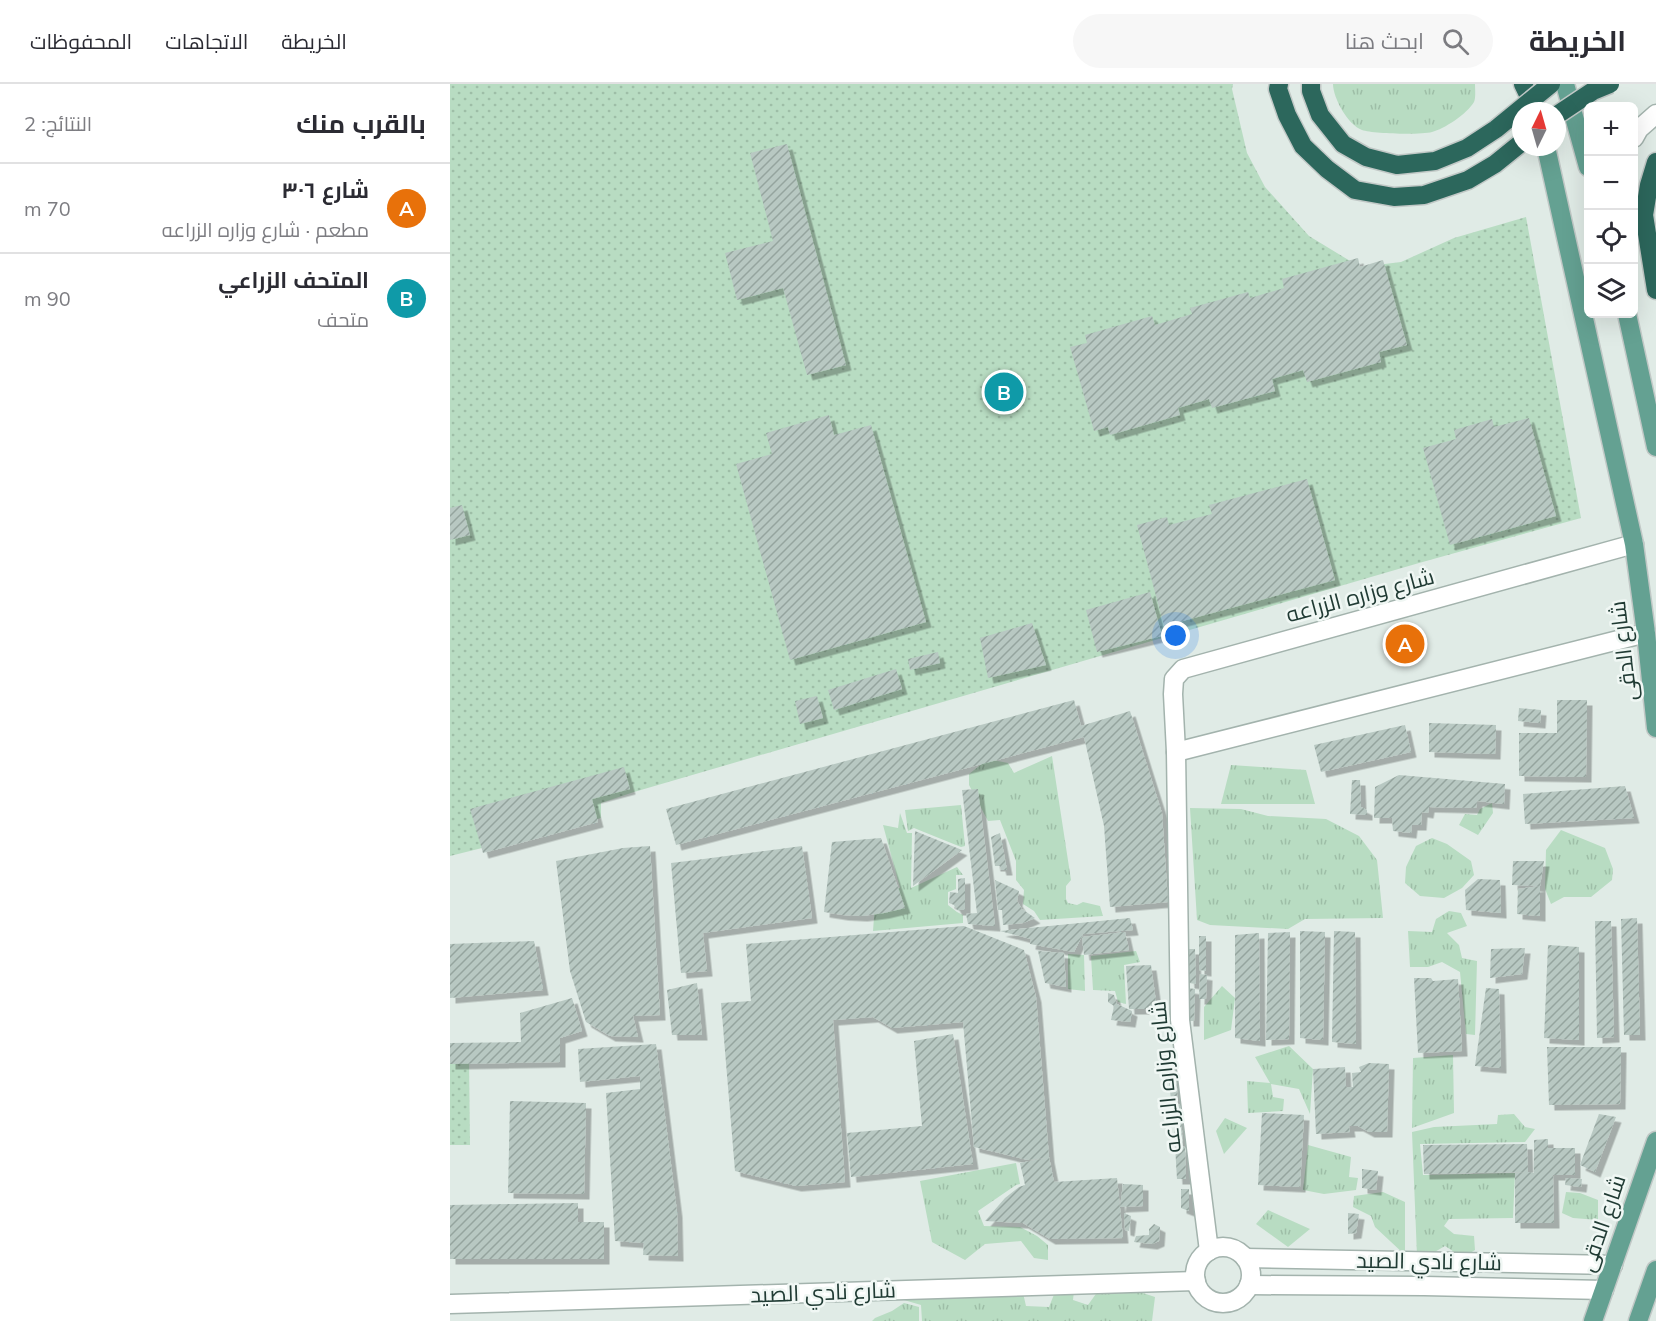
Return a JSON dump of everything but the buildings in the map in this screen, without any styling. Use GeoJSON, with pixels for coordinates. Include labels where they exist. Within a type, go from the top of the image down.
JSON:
{"type":"FeatureCollection","features":[{"type":"Feature","properties":{"kind":"highway"},"geometry":{"type":"LineString","coordinates":[[1279,84],[1278,88],[1287,115],[1303,146],[1327,169],[1355,190],[1394,197],[1424,195],[1468,180],[1495,164],[1512,150]]}},
{"type":"Feature","properties":{"kind":"highway"},"geometry":{"type":"LineString","coordinates":[[1311,84],[1311,91],[1320,115],[1343,144],[1366,157],[1397,165],[1435,161],[1467,148],[1496,129],[1551,84]]}},
{"type":"Feature","properties":{"kind":"highway"},"geometry":{"type":"LineString","coordinates":[[1523,84],[1532,102]]}},
{"type":"Feature","properties":{"kind":"highway"},"geometry":{"type":"LineString","coordinates":[[1566,109],[1593,91],[1610,84]]}},
{"type":"Feature","properties":{"kind":"highway"},"geometry":{"type":"LineString","coordinates":[[1656,162],[1644,215],[1656,290]]}},
{"type":"Feature","properties":{"kind":"main road"},"geometry":{"type":"LineString","coordinates":[[1530,84],[1535,102]]}},
{"type":"Feature","properties":{"kind":"main road"},"geometry":{"type":"LineString","coordinates":[[1565,84],[1585,156]]}},
{"type":"Feature","properties":{"kind":"main road","name":"شارع الدقى"},"geometry":{"type":"LineString","coordinates":[[1548,156],[1634,544],[1656,728]]}},
{"type":"Feature","properties":{"kind":"main road"},"geometry":{"type":"LineString","coordinates":[[1628,318],[1656,447]]}},
{"type":"Feature","properties":{"kind":"main road","name":"شارع الدقى"},"geometry":{"type":"LineString","coordinates":[[1593,1321],[1656,1141]]}},
{"type":"Feature","properties":{"kind":"main road"},"geometry":{"type":"LineString","coordinates":[[1638,1321],[1652,1293],[1656,1270]]}},
{"type":"Feature","properties":{"kind":"street"},"geometry":{"type":"LineString","coordinates":[[1638,131],[1656,114]]}},
{"type":"Feature","properties":{"kind":"street","name":"شارع وزاره الزراعه"},"geometry":{"type":"LineString","coordinates":[[1209,1251],[1180,1020],[1174,679],[1183,669],[1634,544]]}},
{"type":"Feature","properties":{"kind":"street"},"geometry":{"type":"LineString","coordinates":[[1176,752],[1646,633]]}},
{"type":"Feature","properties":{"kind":"street"},"geometry":{"type":"LineString","coordinates":[[1216,1248],[1232,1249],[1245,1258],[1251,1276],[1249,1285],[1240,1297],[1226,1303],[1212,1300],[1201,1293],[1195,1272],[1197,1264],[1209,1251],[1216,1248]]}},
{"type":"Feature","properties":{"kind":"street","name":"شارع نادي الصيد"},"geometry":{"type":"LineString","coordinates":[[1245,1258],[1613,1265]]}},
{"type":"Feature","properties":{"kind":"street"},"geometry":{"type":"LineString","coordinates":[[1424,1261],[1424,1286]]}},
{"type":"Feature","properties":{"kind":"street","name":"شارع نادي الصيد"},"geometry":{"type":"LineString","coordinates":[[450,1304],[1196,1281]]}},
{"type":"Feature","properties":{"kind":"street","name":"شارع نادي الصيد"},"geometry":{"type":"LineString","coordinates":[[1249,1285],[1604,1290]]}},
{"type":"Feature","properties":{"kind":"street"},"geometry":{"type":"LineString","coordinates":[[1218,1302],[1218,1321]]}},
{"type":"Feature","properties":{"kind":"green space"},"geometry":{"type":"Polygon","coordinates":[[[450,84],[1233,84],[1232,89],[1247,153],[1265,187],[1309,236],[1360,267],[1401,262],[1454,238],[1526,217],[1581,518],[634,792],[601,803],[601,818],[450,856],[450,84]]]}},
{"type":"Feature","properties":{"kind":"green space"},"geometry":{"type":"Polygon","coordinates":[[[1333,84],[1475,84],[1475,98],[1471,107],[1461,116],[1432,132],[1397,134],[1376,132],[1362,130],[1352,123],[1338,103],[1333,84]]]}},
{"type":"Feature","properties":{"kind":"green space"},"geometry":{"type":"Polygon","coordinates":[[[1052,756],[1071,880],[1066,886],[1066,899],[1068,903],[1077,905],[1083,902],[1100,906],[1103,916],[1040,920],[1034,911],[1023,904],[1024,890],[1016,880],[1016,861],[1000,820],[988,821],[969,785],[969,774],[988,759],[1008,763],[1014,773],[1052,756]]]}},
{"type":"Feature","properties":{"kind":"green space"},"geometry":{"type":"Polygon","coordinates":[[[1231,765],[1306,770],[1315,804],[1221,804],[1231,765]]]}},
{"type":"Feature","properties":{"kind":"green space"},"geometry":{"type":"Polygon","coordinates":[[[1492,803],[1493,813],[1478,835],[1459,825],[1465,814],[1477,815],[1480,809],[1492,803]]]}},
{"type":"Feature","properties":{"kind":"green space"},"geometry":{"type":"Polygon","coordinates":[[[961,805],[965,846],[961,847],[914,828],[908,831],[905,810],[961,805]]]}},
{"type":"Feature","properties":{"kind":"green space"},"geometry":{"type":"Polygon","coordinates":[[[1190,808],[1241,809],[1268,816],[1326,819],[1359,836],[1377,860],[1383,918],[1305,919],[1288,929],[1210,925],[1197,920],[1190,808]]]}},
{"type":"Feature","properties":{"kind":"green space"},"geometry":{"type":"Polygon","coordinates":[[[900,813],[907,833],[912,833],[911,888],[957,867],[963,875],[956,875],[956,889],[948,892],[948,905],[963,915],[963,923],[873,931],[877,876],[891,889],[900,888],[883,825],[898,828],[900,813]]]}},
{"type":"Feature","properties":{"kind":"green space"},"geometry":{"type":"Polygon","coordinates":[[[1561,830],[1605,848],[1613,869],[1612,880],[1591,897],[1564,897],[1551,904],[1545,889],[1546,850],[1561,830]]]}},
{"type":"Feature","properties":{"kind":"green space"},"geometry":{"type":"Polygon","coordinates":[[[1432,838],[1447,844],[1471,861],[1474,875],[1462,888],[1444,898],[1420,896],[1405,883],[1406,867],[1416,846],[1432,838]]]}},
{"type":"Feature","properties":{"kind":"green space"},"geometry":{"type":"Polygon","coordinates":[[[1449,911],[1461,913],[1467,926],[1447,933],[1459,945],[1462,958],[1477,961],[1475,1035],[1466,1034],[1460,972],[1442,962],[1428,967],[1410,967],[1408,931],[1432,932],[1436,919],[1449,911]]]}},
{"type":"Feature","properties":{"kind":"green space"},"geometry":{"type":"Polygon","coordinates":[[[1136,951],[1140,962],[1124,965],[1126,1004],[1118,1002],[1115,991],[1093,990],[1091,956],[1136,951]]]}},
{"type":"Feature","properties":{"kind":"green space"},"geometry":{"type":"Polygon","coordinates":[[[1068,954],[1084,955],[1085,991],[1068,989],[1068,954]]]}},
{"type":"Feature","properties":{"kind":"green space"},"geometry":{"type":"Polygon","coordinates":[[[1222,986],[1235,998],[1231,1030],[1204,1040],[1204,1007],[1222,986]]]}},
{"type":"Feature","properties":{"kind":"green space"},"geometry":{"type":"Polygon","coordinates":[[[1289,1046],[1313,1069],[1310,1114],[1299,1089],[1271,1084],[1273,1097],[1284,1099],[1283,1111],[1248,1113],[1247,1081],[1270,1083],[1255,1057],[1289,1046]]]}},
{"type":"Feature","properties":{"kind":"green space"},"geometry":{"type":"Polygon","coordinates":[[[1453,1055],[1454,1113],[1412,1128],[1413,1058],[1453,1055]]]}},
{"type":"Feature","properties":{"kind":"green space"},"geometry":{"type":"Polygon","coordinates":[[[469,1056],[470,1145],[450,1145],[450,1057],[469,1056]]]}},
{"type":"Feature","properties":{"kind":"green space"},"geometry":{"type":"Polygon","coordinates":[[[1514,1114],[1525,1127],[1535,1129],[1525,1142],[1420,1144],[1423,1175],[1515,1173],[1513,1218],[1449,1219],[1444,1226],[1454,1234],[1474,1236],[1475,1250],[1467,1255],[1456,1253],[1445,1246],[1426,1257],[1417,1256],[1412,1132],[1434,1127],[1497,1124],[1498,1115],[1514,1114]]]}},
{"type":"Feature","properties":{"kind":"green space"},"geometry":{"type":"Polygon","coordinates":[[[1225,1118],[1247,1128],[1224,1154],[1216,1131],[1225,1118]]]}},
{"type":"Feature","properties":{"kind":"green space"},"geometry":{"type":"Polygon","coordinates":[[[1308,1145],[1351,1157],[1349,1177],[1358,1178],[1356,1190],[1324,1194],[1303,1190],[1308,1145]]]}},
{"type":"Feature","properties":{"kind":"green space"},"geometry":{"type":"Polygon","coordinates":[[[1016,1163],[1020,1184],[978,1211],[984,1226],[1020,1227],[1037,1236],[1048,1245],[1048,1260],[1034,1258],[1021,1241],[985,1244],[965,1260],[932,1242],[920,1181],[1016,1163]]]}},
{"type":"Feature","properties":{"kind":"green space"},"geometry":{"type":"Polygon","coordinates":[[[1383,1192],[1405,1202],[1405,1255],[1375,1227],[1371,1216],[1353,1207],[1354,1196],[1383,1192]]]}},
{"type":"Feature","properties":{"kind":"green space"},"geometry":{"type":"Polygon","coordinates":[[[1566,1192],[1580,1193],[1598,1200],[1598,1220],[1573,1218],[1562,1213],[1566,1192]]]}},
{"type":"Feature","properties":{"kind":"green space"},"geometry":{"type":"Polygon","coordinates":[[[1268,1210],[1310,1229],[1288,1247],[1256,1224],[1268,1210]]]}},
{"type":"Feature","properties":{"kind":"green space"},"geometry":{"type":"Polygon","coordinates":[[[1134,1290],[1155,1297],[1152,1321],[922,1321],[921,1305],[904,1300],[904,1295],[1023,1293],[1026,1306],[1049,1307],[1055,1292],[1074,1291],[1073,1300],[1088,1305],[1098,1291],[1134,1290]]]}},
{"type":"Feature","properties":{"kind":"green space"},"geometry":{"type":"Polygon","coordinates":[[[904,1303],[919,1307],[919,1321],[872,1321],[875,1318],[904,1303]]]}},
{"type":"Feature","properties":{"kind":"place","name":"المتحف الزراعي"},"geometry":{"type":"Point","coordinates":[1004,392]}},
{"type":"Feature","properties":{"kind":"place","name":"شارع ٣٠٦"},"geometry":{"type":"Point","coordinates":[1405,644]}}]}
